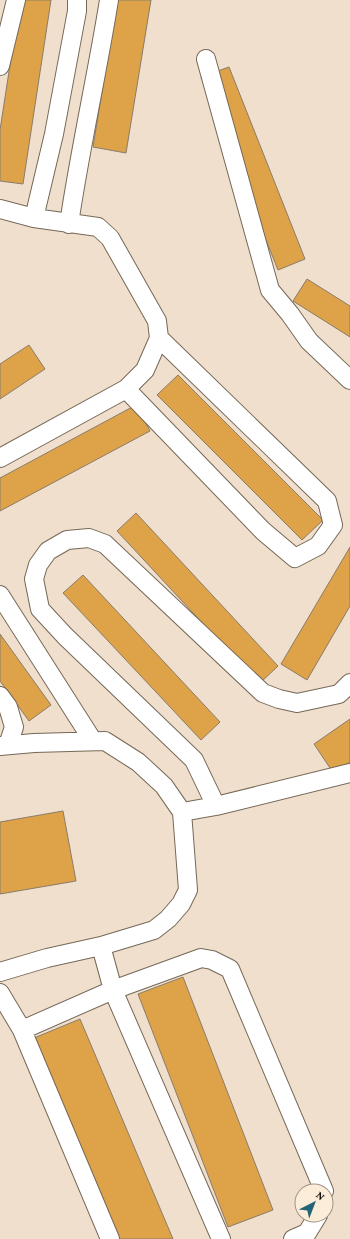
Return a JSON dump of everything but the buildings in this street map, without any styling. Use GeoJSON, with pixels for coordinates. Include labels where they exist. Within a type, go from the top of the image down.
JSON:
{"type":"FeatureCollection","features":[{"type":"Feature","properties":{"kind":"street"},"geometry":{"type":"LineString","coordinates":[[0,66],[16,0]]}},
{"type":"Feature","properties":{"kind":"street"},"geometry":{"type":"LineString","coordinates":[[34,218],[54,134],[77,11],[77,0]]}},
{"type":"Feature","properties":{"kind":"street"},"geometry":{"type":"LineString","coordinates":[[69,224],[76,174],[100,59],[109,0]]}},
{"type":"Feature","properties":{"kind":"street"},"geometry":{"type":"LineString","coordinates":[[206,59],[270,290],[310,341],[350,380]]}},
{"type":"Feature","properties":{"kind":"street"},"geometry":{"type":"LineString","coordinates":[[0,209],[34,218],[98,227],[110,238],[157,321],[159,338],[145,370],[126,389],[0,458]]}},
{"type":"Feature","properties":{"kind":"street"},"geometry":{"type":"LineString","coordinates":[[126,389],[263,531],[295,558],[318,546],[333,525],[327,501],[159,338]]}},
{"type":"Feature","properties":{"kind":"street"},"geometry":{"type":"LineString","coordinates":[[216,806],[194,760],[65,636],[40,608],[34,579],[38,565],[48,551],[68,540],[89,538],[106,544],[263,692],[279,699],[297,703],[339,694],[350,683]]}},
{"type":"Feature","properties":{"kind":"street"},"geometry":{"type":"LineString","coordinates":[[0,596],[93,741]]}},
{"type":"Feature","properties":{"kind":"street"},"geometry":{"type":"LineString","coordinates":[[0,696],[8,707],[14,727],[4,746]]}},
{"type":"Feature","properties":{"kind":"street"},"geometry":{"type":"LineString","coordinates":[[0,972],[47,958],[101,946],[154,930],[181,904],[188,890],[182,812],[164,786],[138,762],[105,741],[4,746]]}},
{"type":"Feature","properties":{"kind":"street"},"geometry":{"type":"LineString","coordinates":[[182,812],[216,806],[350,773]]}},
{"type":"Feature","properties":{"kind":"street"},"geometry":{"type":"LineString","coordinates":[[101,946],[113,990],[221,1239]]}},
{"type":"Feature","properties":{"kind":"street"},"geometry":{"type":"LineString","coordinates":[[22,1030],[113,990],[201,958],[212,960],[230,969],[321,1183]]}},
{"type":"Feature","properties":{"kind":"street"},"geometry":{"type":"LineString","coordinates":[[0,993],[22,1030],[110,1239]]}},
{"type":"Feature","properties":{"kind":"street"},"geometry":{"type":"LineString","coordinates":[[293,1239],[307,1232],[313,1223]]}}]}
